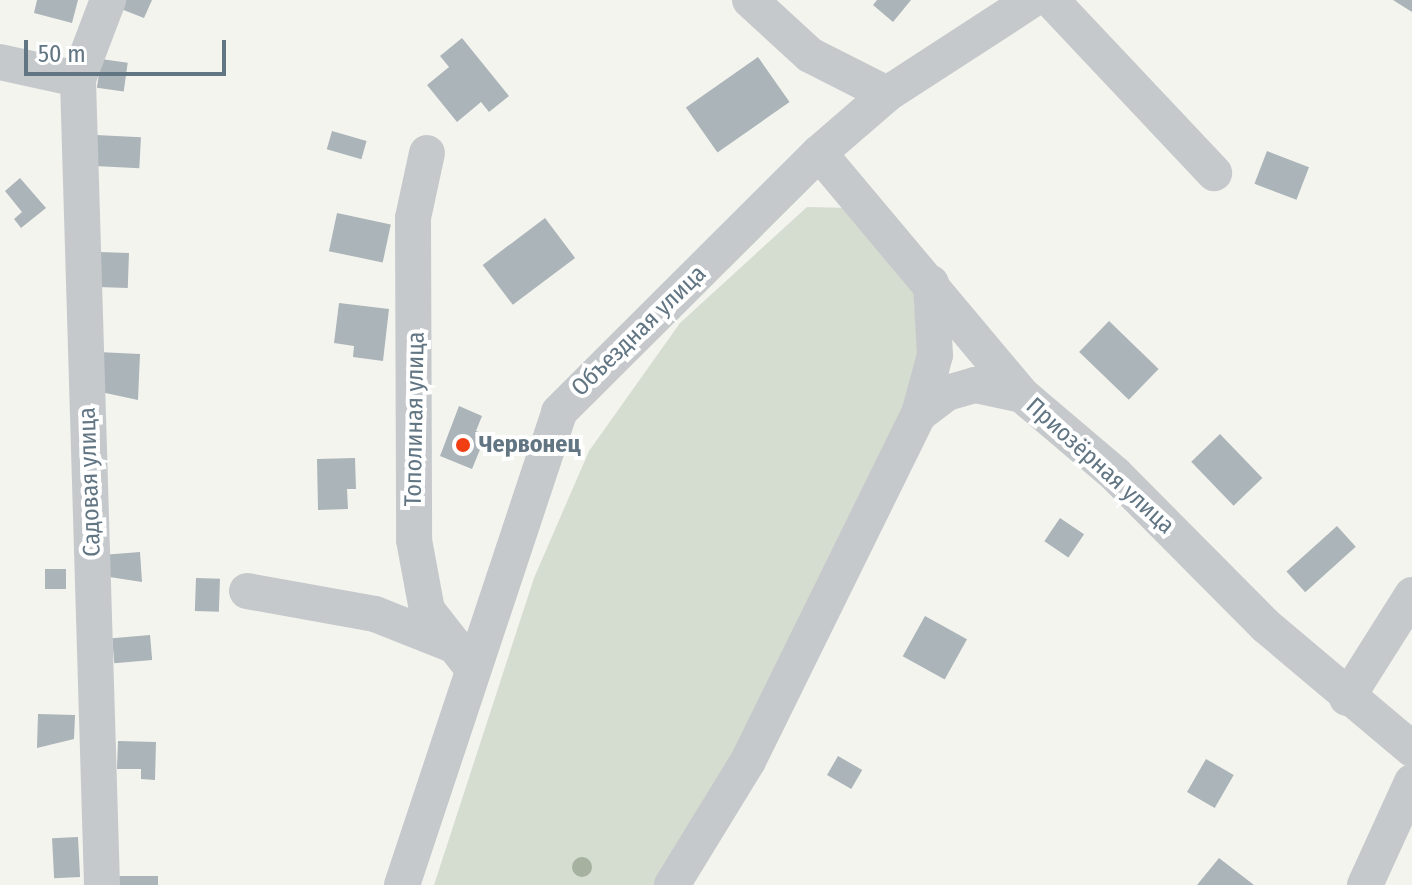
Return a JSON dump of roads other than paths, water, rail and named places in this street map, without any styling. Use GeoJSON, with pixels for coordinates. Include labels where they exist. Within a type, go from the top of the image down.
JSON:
{"type":"FeatureCollection","features":[{"type":"Feature","properties":{"kind":"street","name":"Садовая улица"},"geometry":{"type":"LineString","coordinates":[[102,885],[78,79],[108,0]]}},
{"type":"Feature","properties":{"kind":"street"},"geometry":{"type":"LineString","coordinates":[[750,0],[810,55],[887,94]]}},
{"type":"Feature","properties":{"kind":"street","name":"Объездная улица"},"geometry":{"type":"LineString","coordinates":[[402,885],[463,657],[559,412],[819,153],[887,94],[1032,0]]}},
{"type":"Feature","properties":{"kind":"street"},"geometry":{"type":"LineString","coordinates":[[1051,0],[1214,173]]}},
{"type":"Feature","properties":{"kind":"street"},"geometry":{"type":"LineString","coordinates":[[0,62],[78,79]]}},
{"type":"Feature","properties":{"kind":"street","name":"Тополиная улица"},"geometry":{"type":"LineString","coordinates":[[427,153],[413,218],[419,344],[414,540],[427,610],[463,657]]}},
{"type":"Feature","properties":{"kind":"street","name":"Приозёрная улица"},"geometry":{"type":"LineString","coordinates":[[819,153],[930,281],[1022,395],[1115,474],[1347,698],[1412,749]]}},
{"type":"Feature","properties":{"kind":"street"},"geometry":{"type":"LineString","coordinates":[[672,885],[748,761],[919,414],[935,355],[930,281]]}},
{"type":"Feature","properties":{"kind":"street"},"geometry":{"type":"LineString","coordinates":[[919,414],[947,393],[975,385],[1022,395]]}},
{"type":"Feature","properties":{"kind":"street"},"geometry":{"type":"LineString","coordinates":[[247,591],[375,614],[463,657]]}},
{"type":"Feature","properties":{"kind":"street"},"geometry":{"type":"LineString","coordinates":[[1347,698],[1412,595]]}},
{"type":"Feature","properties":{"kind":"street"},"geometry":{"type":"LineString","coordinates":[[1365,885],[1412,782]]}},
{"type":"Feature","properties":{"kind":"place","name":"Червонец"},"geometry":{"type":"Point","coordinates":[463,445]}}]}
